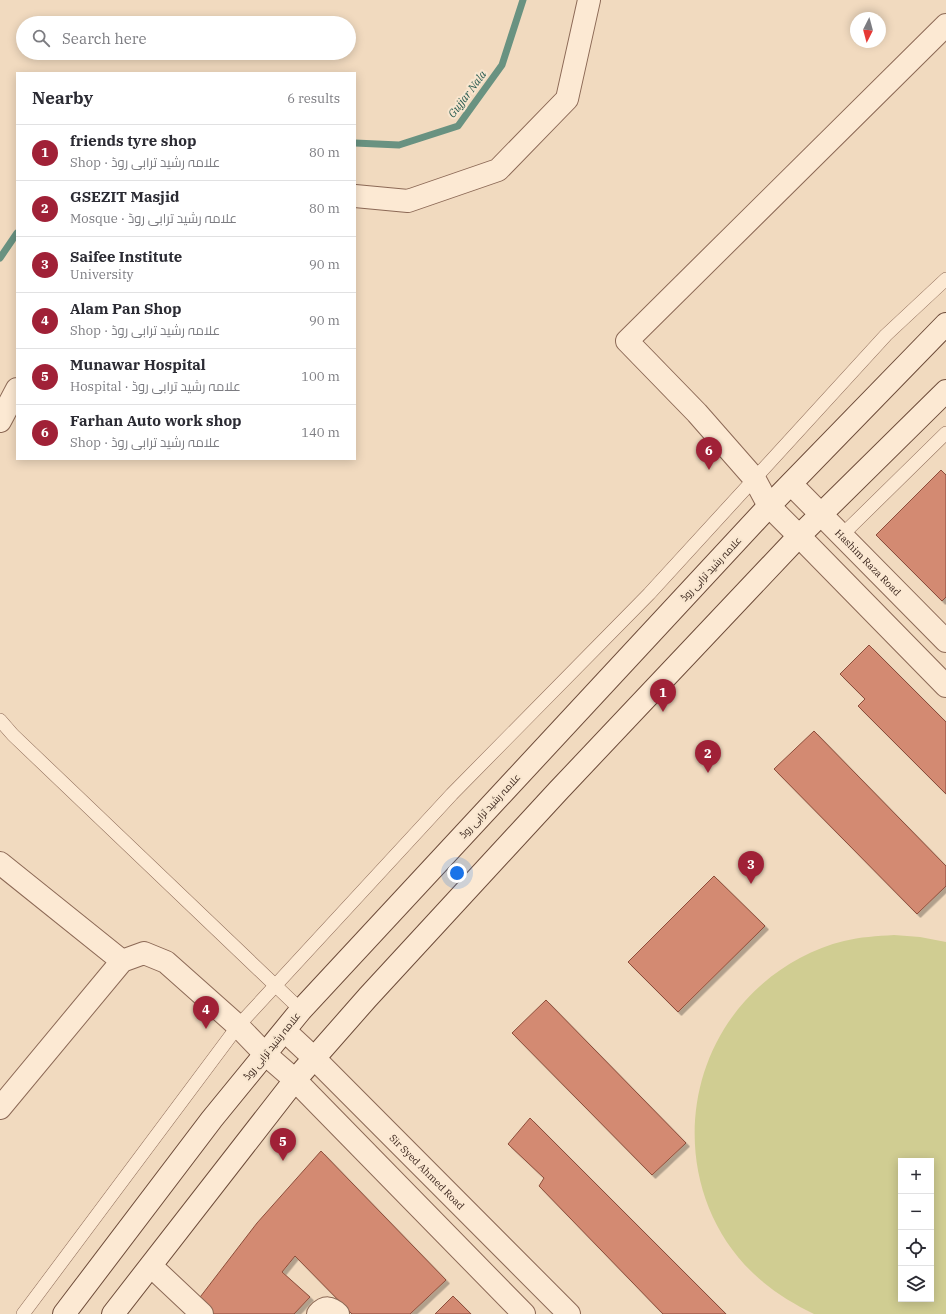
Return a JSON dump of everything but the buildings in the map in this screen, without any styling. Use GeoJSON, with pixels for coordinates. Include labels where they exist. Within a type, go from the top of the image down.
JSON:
{"type":"FeatureCollection","features":[{"type":"Feature","properties":{"kind":"street"},"geometry":{"type":"LineString","coordinates":[[356,196],[408,201],[498,170],[567,99],[589,0]]}},
{"type":"Feature","properties":{"kind":"street"},"geometry":{"type":"LineString","coordinates":[[946,25],[627,341],[697,413],[754,478],[769,506],[946,686]]}},
{"type":"Feature","properties":{"kind":"street","name":"علامہ رشید ترابی روڈ"},"geometry":{"type":"LineString","coordinates":[[64,1314],[212,1119],[301,1010],[769,506],[946,324]]}},
{"type":"Feature","properties":{"kind":"street"},"geometry":{"type":"LineString","coordinates":[[0,421],[16,391]]}},
{"type":"Feature","properties":{"kind":"street"},"geometry":{"type":"LineString","coordinates":[[113,1314],[295,1080],[373,992],[799,536],[946,391]]}},
{"type":"Feature","properties":{"kind":"street","name":"Hashim Raza Road"},"geometry":{"type":"LineString","coordinates":[[791,484],[946,641]]}},
{"type":"Feature","properties":{"kind":"street"},"geometry":{"type":"LineString","coordinates":[[0,863],[122,961]]}},
{"type":"Feature","properties":{"kind":"street"},"geometry":{"type":"LineString","coordinates":[[0,1108],[122,961],[144,953],[166,962],[238,1026],[265,1054],[295,1080],[524,1314]]}},
{"type":"Feature","properties":{"kind":"street","name":"Sir Syed Ahmed Road"},"geometry":{"type":"LineString","coordinates":[[285,1031],[314,1058],[569,1314]]}},
{"type":"Feature","properties":{"kind":"street"},"geometry":{"type":"LineString","coordinates":[[151,1266],[202,1314]]}},
{"type":"Feature","properties":{"kind":"street"},"geometry":{"type":"LineString","coordinates":[[318,1314],[322,1310],[328,1308],[334,1309],[338,1314]]}},
{"type":"Feature","properties":{"kind":"lane"},"geometry":{"type":"LineString","coordinates":[[23,1314],[238,1026],[452,794],[649,594],[886,335],[946,280]]}},
{"type":"Feature","properties":{"kind":"lane"},"geometry":{"type":"LineString","coordinates":[[842,535],[946,433]]}},
{"type":"Feature","properties":{"kind":"lane"},"geometry":{"type":"LineString","coordinates":[[0,720],[19,740],[301,1010]]}},
{"type":"Feature","properties":{"kind":"shaded area"},"geometry":{"type":"Polygon","coordinates":[[[894,935],[920,937],[946,942],[946,1314],[814,1314],[798,1306],[768,1286],[754,1274],[729,1245],[711,1212],[699,1177],[695,1140],[697,1103],[706,1066],[722,1032],[745,1001],[777,972],[816,950],[844,941],[894,935]]]}},
{"type":"Feature","properties":{"kind":"waterway","name":"Gujjar Nala"},"geometry":{"type":"LineString","coordinates":[[356,143],[399,145],[458,126],[502,65],[523,0]]}},
{"type":"Feature","properties":{"kind":"waterway","name":"Gujjar Nala"},"geometry":{"type":"LineString","coordinates":[[0,258],[16,234]]}},
{"type":"Feature","properties":{"kind":"place","name":"Farhan Auto work shop"},"geometry":{"type":"Point","coordinates":[709,470]}},
{"type":"Feature","properties":{"kind":"place","name":"friends tyre shop"},"geometry":{"type":"Point","coordinates":[663,712]}},
{"type":"Feature","properties":{"kind":"place","name":"GSEZIT Masjid"},"geometry":{"type":"Point","coordinates":[708,773]}},
{"type":"Feature","properties":{"kind":"place","name":"Saifee Institute"},"geometry":{"type":"Point","coordinates":[751,884]}},
{"type":"Feature","properties":{"kind":"place","name":"Alam Pan Shop"},"geometry":{"type":"Point","coordinates":[206,1029]}},
{"type":"Feature","properties":{"kind":"place","name":"Munawar Hospital"},"geometry":{"type":"Point","coordinates":[283,1161]}}]}
